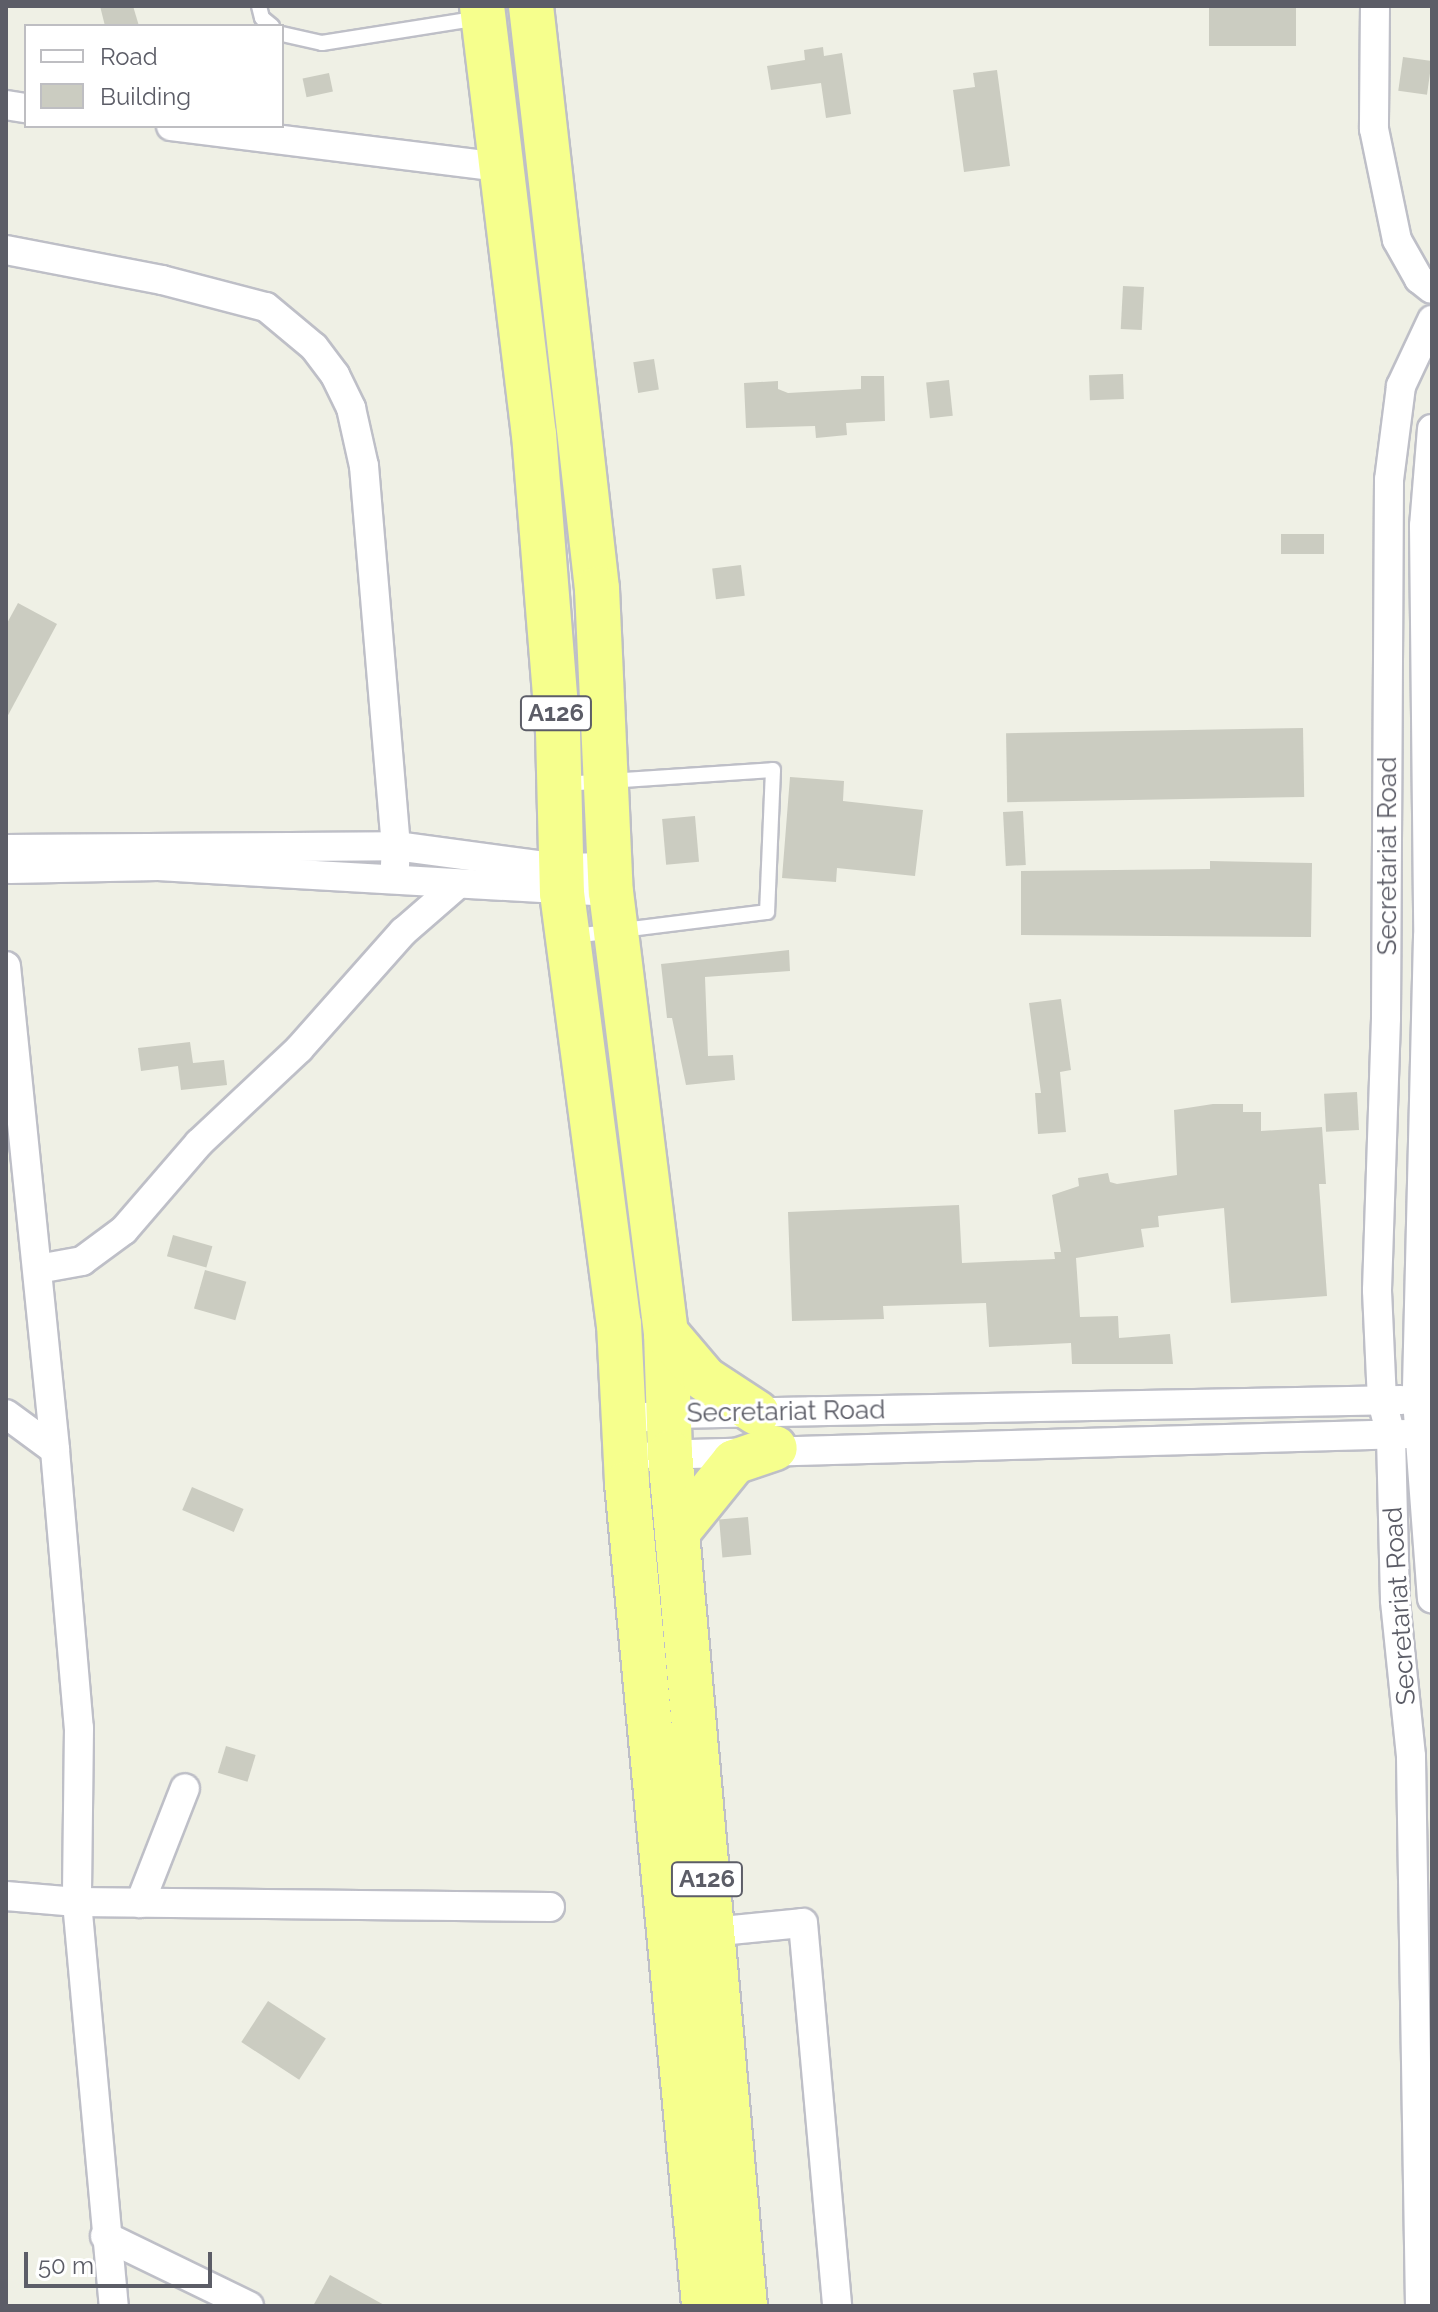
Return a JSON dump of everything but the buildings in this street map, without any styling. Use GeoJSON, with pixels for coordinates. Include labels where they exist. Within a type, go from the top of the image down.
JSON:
{"type":"FeatureCollection","features":[{"type":"Feature","properties":{"kind":"highway","name":"A126"},"geometry":{"type":"LineString","coordinates":[[531,6],[583,451],[609,781],[612,897],[666,1333],[670,1433],[745,2306]]}},
{"type":"Feature","properties":{"kind":"highway","name":"A126"},"geometry":{"type":"LineString","coordinates":[[483,11],[506,168],[534,434],[558,784],[561,880],[619,1324],[624,1439],[704,2306]]}},
{"type":"Feature","properties":{"kind":"highway"},"geometry":{"type":"LineString","coordinates":[[666,1333],[705,1379],[766,1430],[734,1462],[680,1529]]}},
{"type":"Feature","properties":{"kind":"street"},"geometry":{"type":"LineString","coordinates":[[1375,6],[1374,129],[1397,240],[1419,279],[1432,289]]}},
{"type":"Feature","properties":{"kind":"street"},"geometry":{"type":"LineString","coordinates":[[187,128],[506,168]]}},
{"type":"Feature","properties":{"kind":"street"},"geometry":{"type":"LineString","coordinates":[[6,250],[162,280],[266,307],[314,347],[335,375],[351,408],[364,466],[396,846],[394,879]]}},
{"type":"Feature","properties":{"kind":"street","name":"Secretariat Road"},"geometry":{"type":"LineString","coordinates":[[1432,320],[1401,386],[1388,492],[1386,1018],[1377,1290],[1382,1401],[1414,1433],[1432,1598]]}},
{"type":"Feature","properties":{"kind":"street","name":"Secretariat Road"},"geometry":{"type":"LineString","coordinates":[[1420,2306],[1411,1756],[1395,1600],[1414,1433],[1424,1399],[1428,937],[1424,526],[1432,429]]}},
{"type":"Feature","properties":{"kind":"street"},"geometry":{"type":"LineString","coordinates":[[7,861],[396,846],[561,880],[612,897]]}},
{"type":"Feature","properties":{"kind":"street"},"geometry":{"type":"LineString","coordinates":[[7,861],[158,866],[457,885],[561,880]]}},
{"type":"Feature","properties":{"kind":"street"},"geometry":{"type":"LineString","coordinates":[[38,1269],[82,1261],[124,1230],[199,1143],[299,1049],[403,932],[457,885]]}},
{"type":"Feature","properties":{"kind":"street"},"geometry":{"type":"LineString","coordinates":[[6,966],[15,1117],[38,1269],[79,1728],[77,1902],[105,2236],[114,2306]]}},
{"type":"Feature","properties":{"kind":"street","name":"Secretariat Road"},"geometry":{"type":"LineString","coordinates":[[670,1433],[1424,1399]]}},
{"type":"Feature","properties":{"kind":"street"},"geometry":{"type":"LineString","coordinates":[[6,1414],[55,1450]]}},
{"type":"Feature","properties":{"kind":"street","name":"Secretariat Road"},"geometry":{"type":"LineString","coordinates":[[670,1433],[766,1430],[1414,1433]]}},
{"type":"Feature","properties":{"kind":"street"},"geometry":{"type":"LineString","coordinates":[[624,1439],[670,1433]]}},
{"type":"Feature","properties":{"kind":"street"},"geometry":{"type":"LineString","coordinates":[[624,1439],[670,1433]]}},
{"type":"Feature","properties":{"kind":"street"},"geometry":{"type":"LineString","coordinates":[[140,1903],[185,1788]]}},
{"type":"Feature","properties":{"kind":"street"},"geometry":{"type":"LineString","coordinates":[[6,1896],[77,1902],[550,1907]]}},
{"type":"Feature","properties":{"kind":"street"},"geometry":{"type":"LineString","coordinates":[[711,1932],[803,1923],[837,2306]]}},
{"type":"Feature","properties":{"kind":"street"},"geometry":{"type":"LineString","coordinates":[[105,2236],[249,2306]]}},
{"type":"Feature","properties":{"kind":"lane"},"geometry":{"type":"LineString","coordinates":[[259,6],[262,18],[270,24]]}},
{"type":"Feature","properties":{"kind":"lane"},"geometry":{"type":"LineString","coordinates":[[284,34],[322,43],[483,11]]}},
{"type":"Feature","properties":{"kind":"lane"},"geometry":{"type":"LineString","coordinates":[[558,784],[773,770],[767,912],[612,897],[570,937]]}}]}
